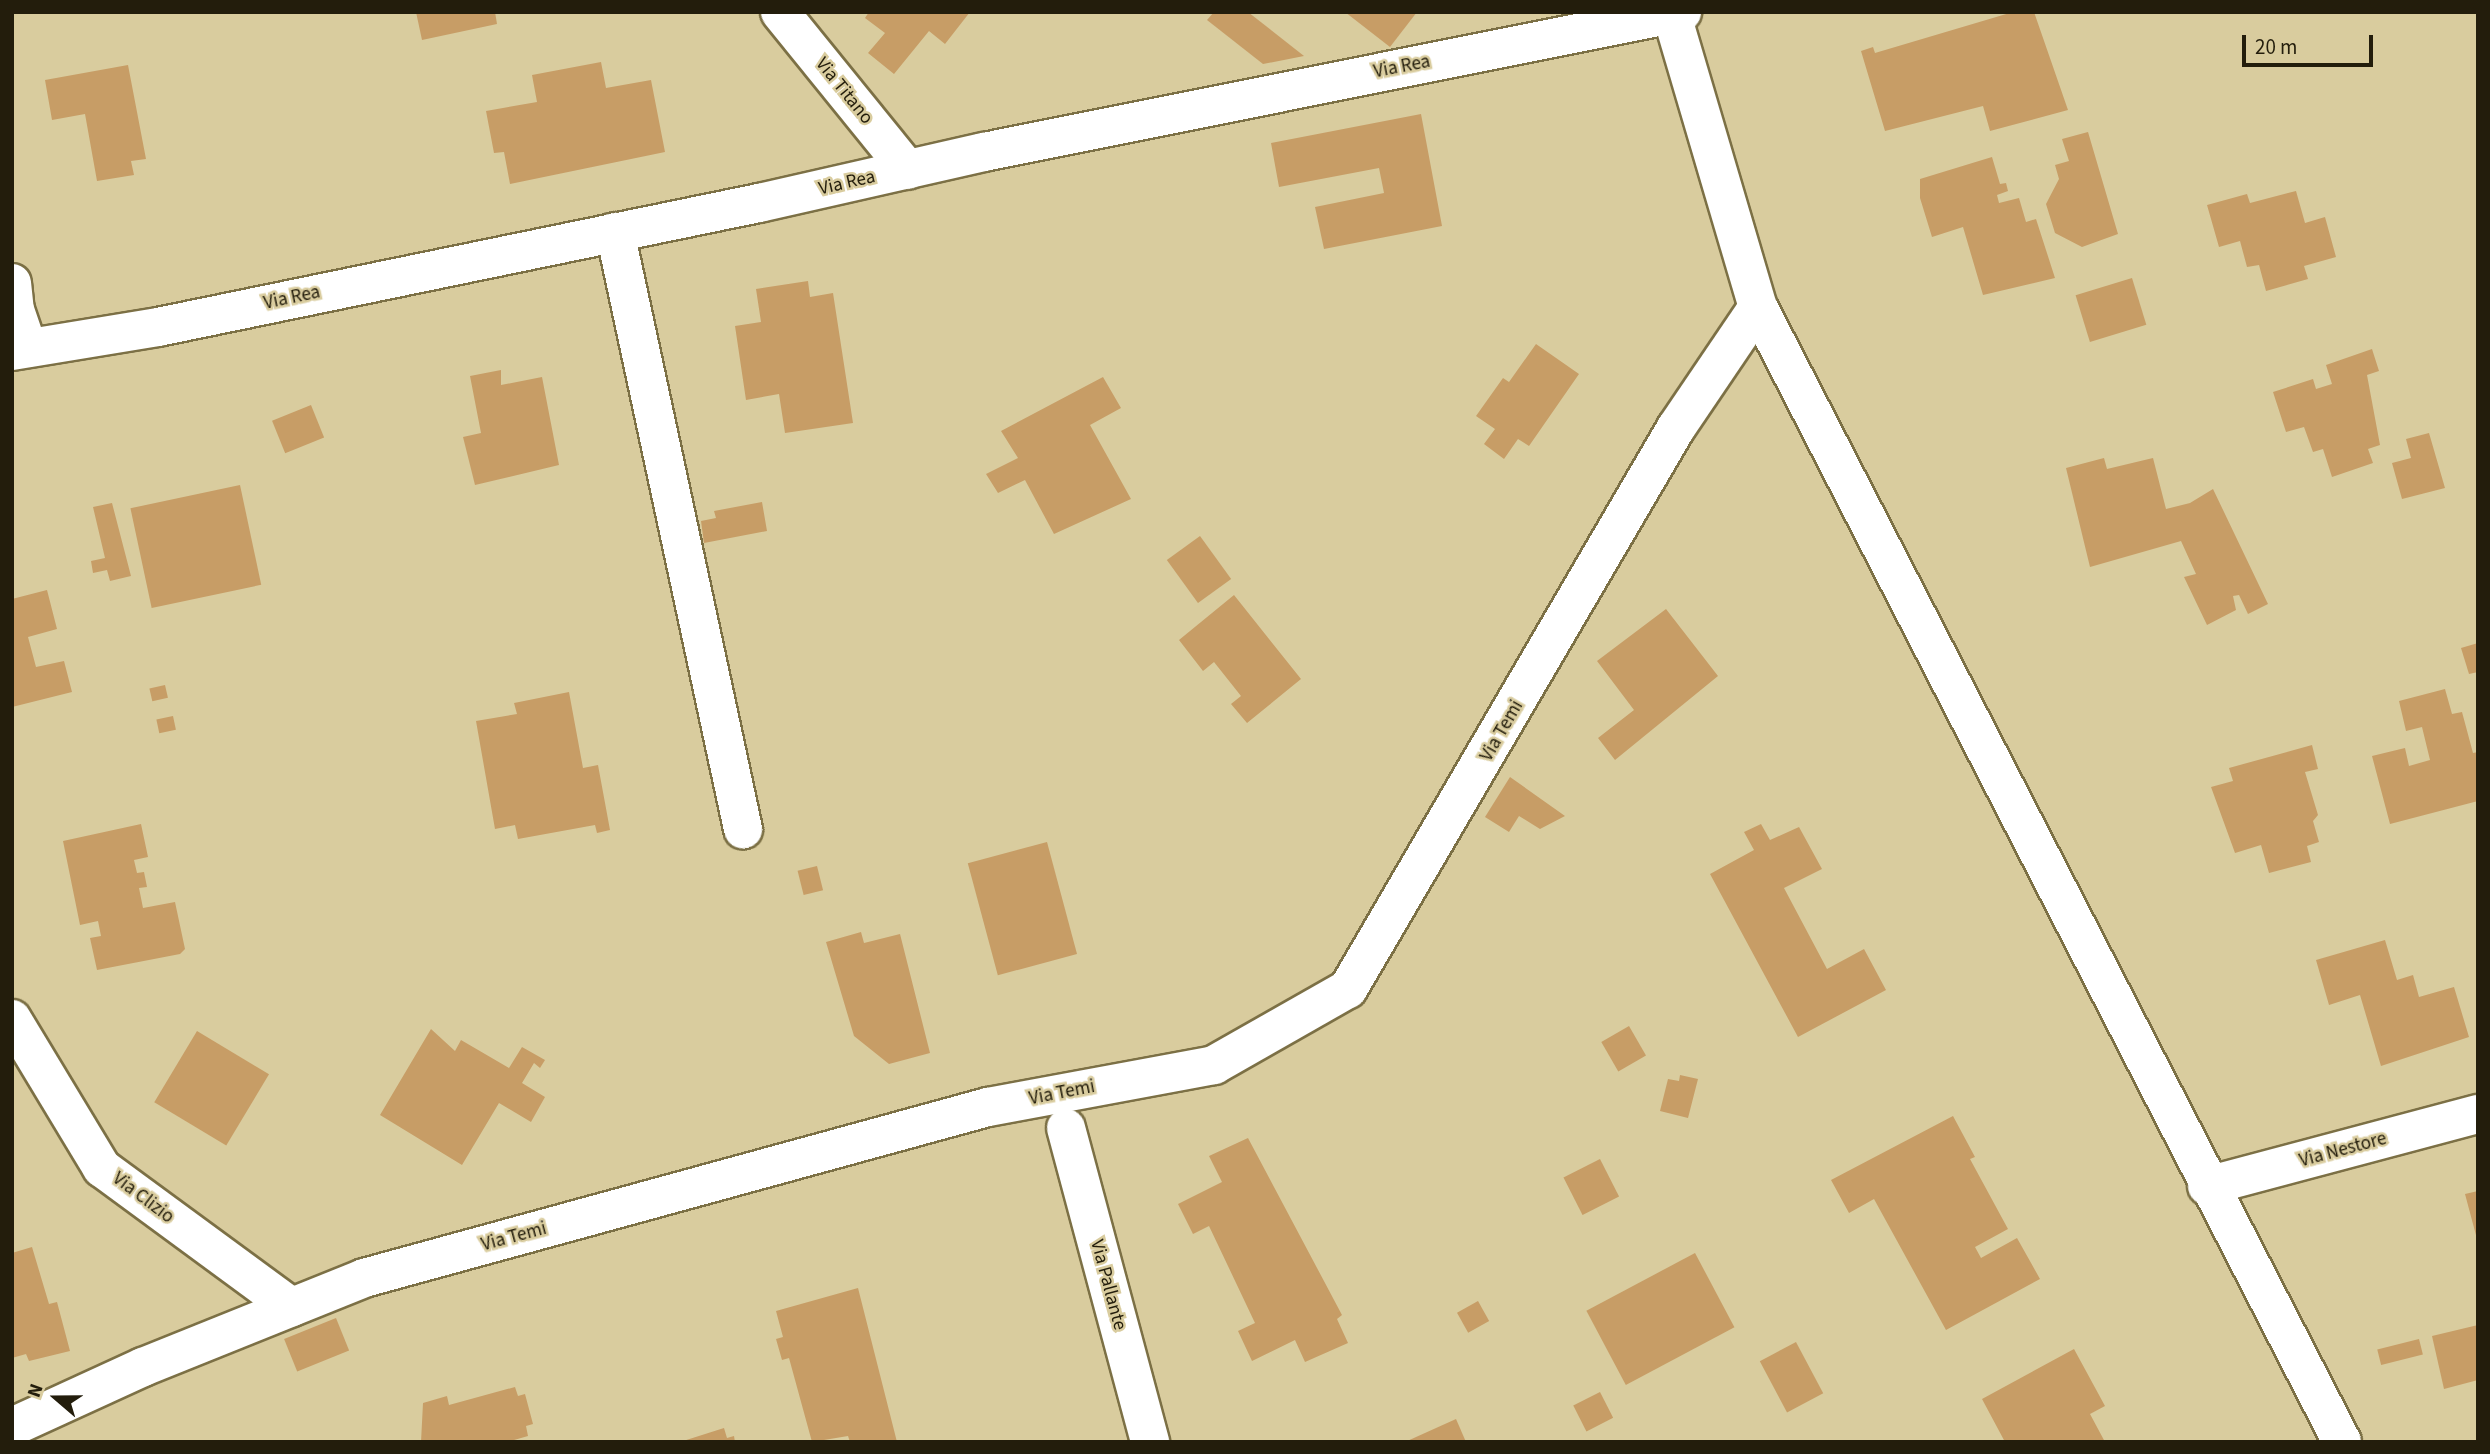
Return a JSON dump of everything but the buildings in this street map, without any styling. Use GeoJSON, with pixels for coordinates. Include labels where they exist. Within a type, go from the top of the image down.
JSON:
{"type":"FeatureCollection","features":[{"type":"Feature","properties":{"kind":"street","name":"Via Titano"},"geometry":{"type":"LineString","coordinates":[[780,12],[908,170]]}},
{"type":"Feature","properties":{"kind":"street","name":"Via Rea"},"geometry":{"type":"LineString","coordinates":[[20,349],[158,327],[1675,13]]}},
{"type":"Feature","properties":{"kind":"street"},"geometry":{"type":"LineString","coordinates":[[1675,13],[1758,307],[2207,1186],[2342,1442]]}},
{"type":"Feature","properties":{"kind":"street"},"geometry":{"type":"LineString","coordinates":[[615,232],[743,829]]}},
{"type":"Feature","properties":{"kind":"street"},"geometry":{"type":"LineString","coordinates":[[12,283],[20,349]]}},
{"type":"Feature","properties":{"kind":"street","name":"Via Temi"},"geometry":{"type":"LineString","coordinates":[[12,1427],[144,1367],[364,1278],[988,1107],[1214,1065],[1348,989],[1676,428],[1758,307]]}},
{"type":"Feature","properties":{"kind":"street","name":"Via Clizio"},"geometry":{"type":"LineString","coordinates":[[12,1018],[102,1168],[291,1307]]}},
{"type":"Feature","properties":{"kind":"street","name":"Via Nestore"},"geometry":{"type":"LineString","coordinates":[[2207,1186],[2478,1114]]}},
{"type":"Feature","properties":{"kind":"street","name":"Via Pallante"},"geometry":{"type":"LineString","coordinates":[[1066,1128],[1150,1442]]}}]}
